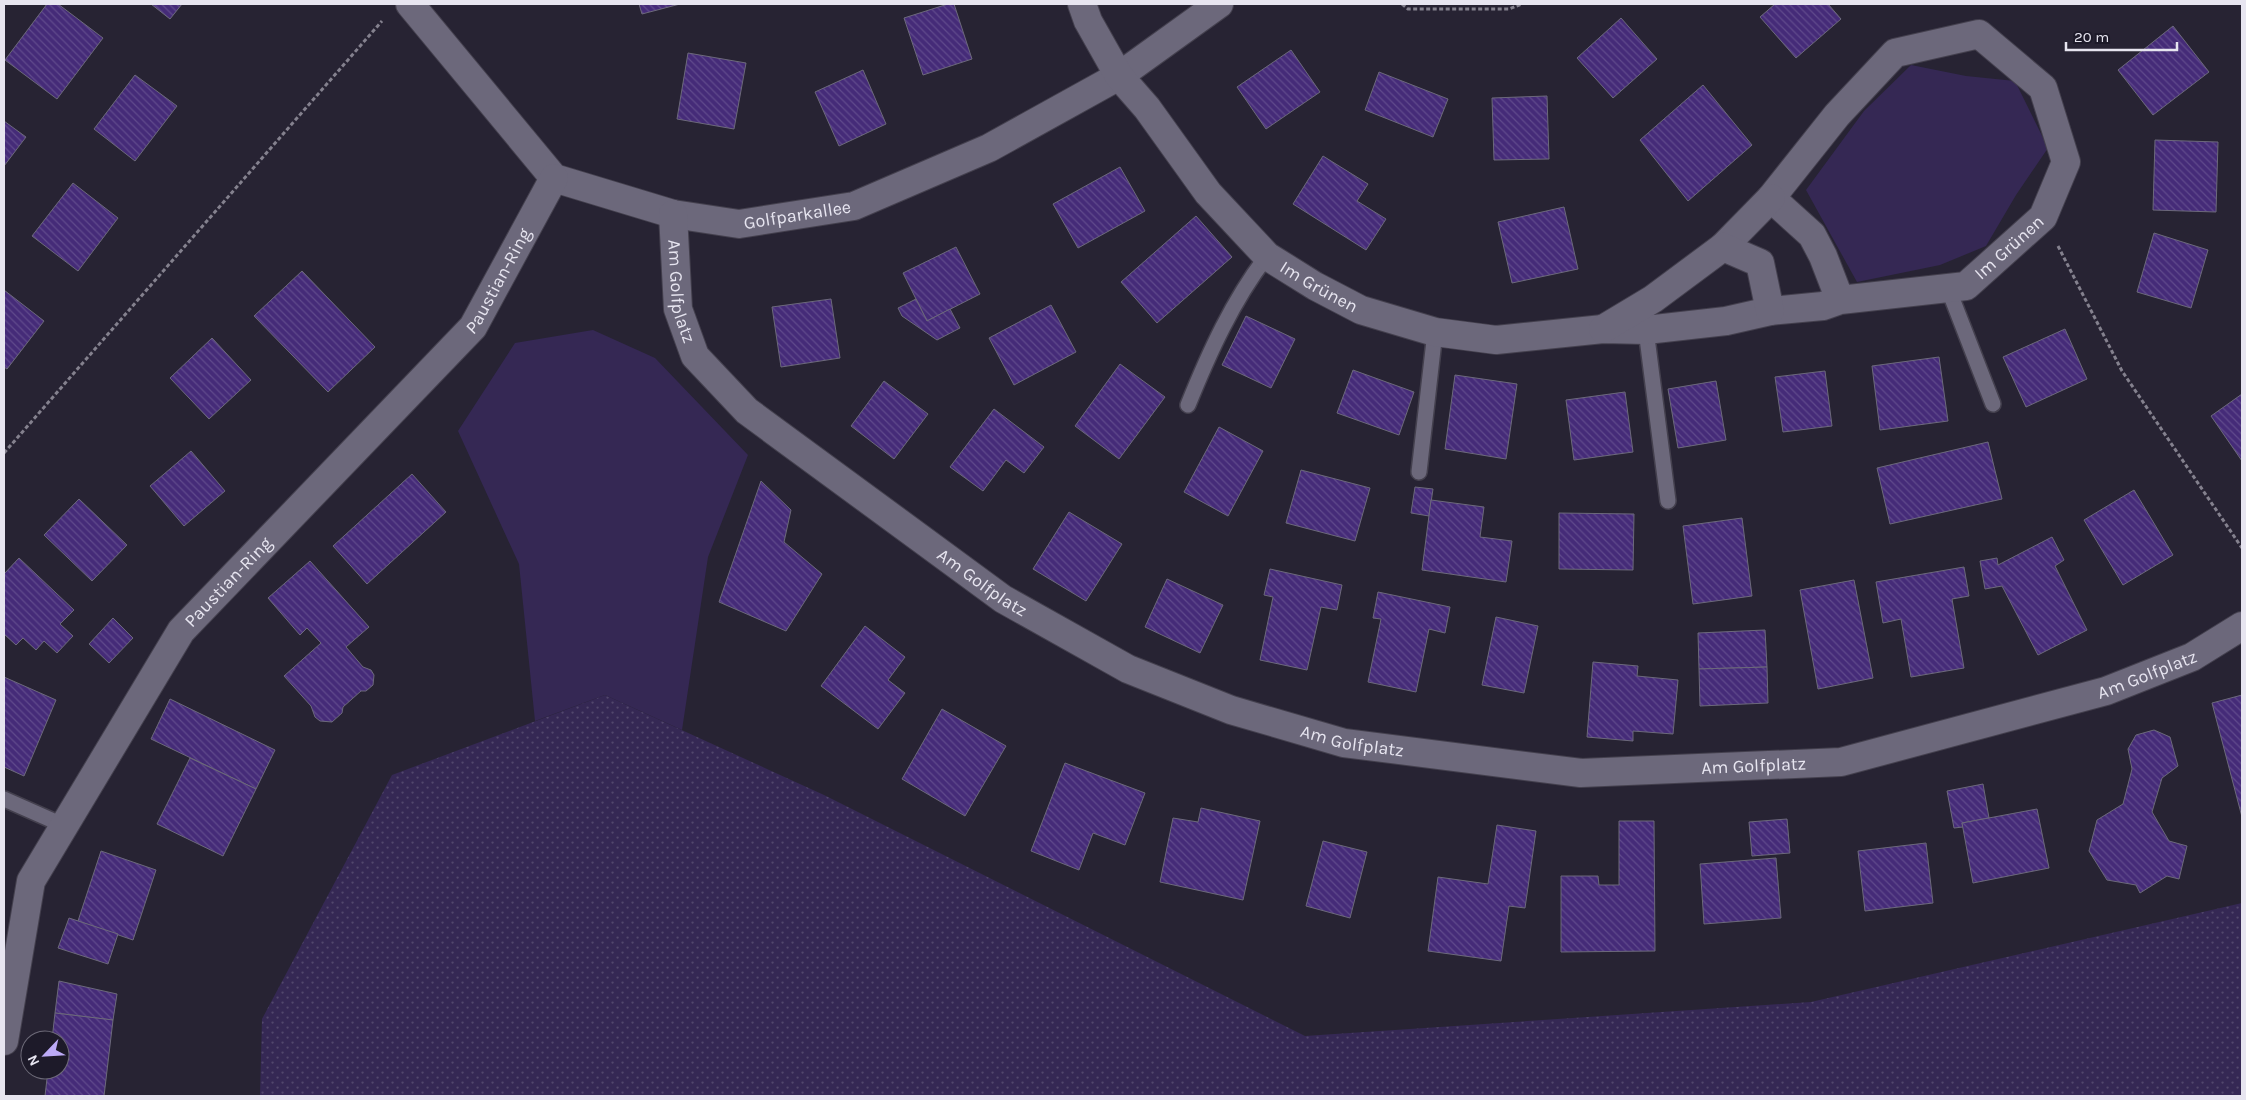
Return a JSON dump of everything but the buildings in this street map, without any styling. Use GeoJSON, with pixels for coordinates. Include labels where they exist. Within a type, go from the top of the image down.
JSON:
{"type":"FeatureCollection","features":[{"type":"Feature","properties":{"kind":"street"},"geometry":{"type":"LineString","coordinates":[[410,4],[554,178]]}},
{"type":"Feature","properties":{"kind":"street","name":"Im Grünen"},"geometry":{"type":"LineString","coordinates":[[1082,4],[1088,21],[1119,76],[1147,108],[1208,193],[1267,256],[1315,286],[1360,310],[1435,332],[1496,340],[1603,329],[1646,330],[1726,321],[1770,312],[1823,306],[1840,300],[1966,286],[2043,217],[2066,162],[2043,88],[1979,34],[1894,53],[1837,115],[1771,198],[1724,248],[1653,299],[1603,329]]}},
{"type":"Feature","properties":{"kind":"street","name":"Golfparkallee"},"geometry":{"type":"LineString","coordinates":[[554,178],[673,214],[738,224],[854,206],[989,148],[1119,76],[1219,4]]}},
{"type":"Feature","properties":{"kind":"street","name":"Paustian-Ring"},"geometry":{"type":"LineString","coordinates":[[4,1037],[31,882],[181,631],[473,327],[554,178]]}},
{"type":"Feature","properties":{"kind":"street"},"geometry":{"type":"LineString","coordinates":[[1771,198],[1812,235],[1823,256],[1840,300]]}},
{"type":"Feature","properties":{"kind":"street","name":"Am Golfplatz"},"geometry":{"type":"LineString","coordinates":[[673,214],[678,309],[694,356],[747,411],[1003,599],[1120,664],[1231,710],[1344,743],[1581,773],[1840,762],[2106,691],[2192,657],[2242,626]]}},
{"type":"Feature","properties":{"kind":"street"},"geometry":{"type":"LineString","coordinates":[[1724,248],[1760,263],[1770,312]]}},
{"type":"Feature","properties":{"kind":"lane"},"geometry":{"type":"LineString","coordinates":[[1188,404],[1206,359],[1252,276],[1267,256]]}},
{"type":"Feature","properties":{"kind":"lane"},"geometry":{"type":"LineString","coordinates":[[1948,288],[1993,404]]}},
{"type":"Feature","properties":{"kind":"lane"},"geometry":{"type":"LineString","coordinates":[[1646,330],[1668,501]]}},
{"type":"Feature","properties":{"kind":"lane"},"geometry":{"type":"LineString","coordinates":[[1418,472],[1435,332]]}},
{"type":"Feature","properties":{"kind":"lane"},"geometry":{"type":"LineString","coordinates":[[4,799],[64,826]]}},
{"type":"Feature","properties":{"kind":"path"},"geometry":{"type":"LineString","coordinates":[[1402,4],[1408,9],[1463,10],[1509,10],[1522,4]]}},
{"type":"Feature","properties":{"kind":"path"},"geometry":{"type":"LineString","coordinates":[[4,453],[384,19]]}},
{"type":"Feature","properties":{"kind":"path"},"geometry":{"type":"LineString","coordinates":[[2043,217],[2122,371],[2242,548]]}},
{"type":"Feature","properties":{"kind":"shaded area"},"geometry":{"type":"Polygon","coordinates":[[[1911,65],[1966,76],[2015,81],[2048,148],[2016,195],[1986,246],[1940,265],[1857,282],[1806,190],[1864,111],[1911,65]]]}},
{"type":"Feature","properties":{"kind":"shaded area"},"geometry":{"type":"Polygon","coordinates":[[[593,330],[655,358],[748,455],[708,557],[682,730],[605,695],[535,721],[519,564],[458,431],[515,343],[593,330]]]}},
{"type":"Feature","properties":{"kind":"shaded area"},"geometry":{"type":"Polygon","coordinates":[[[605,695],[824,795],[1305,1036],[1811,1002],[2242,903],[2242,1096],[260,1096],[262,1019],[392,775],[605,695]]]}}]}
